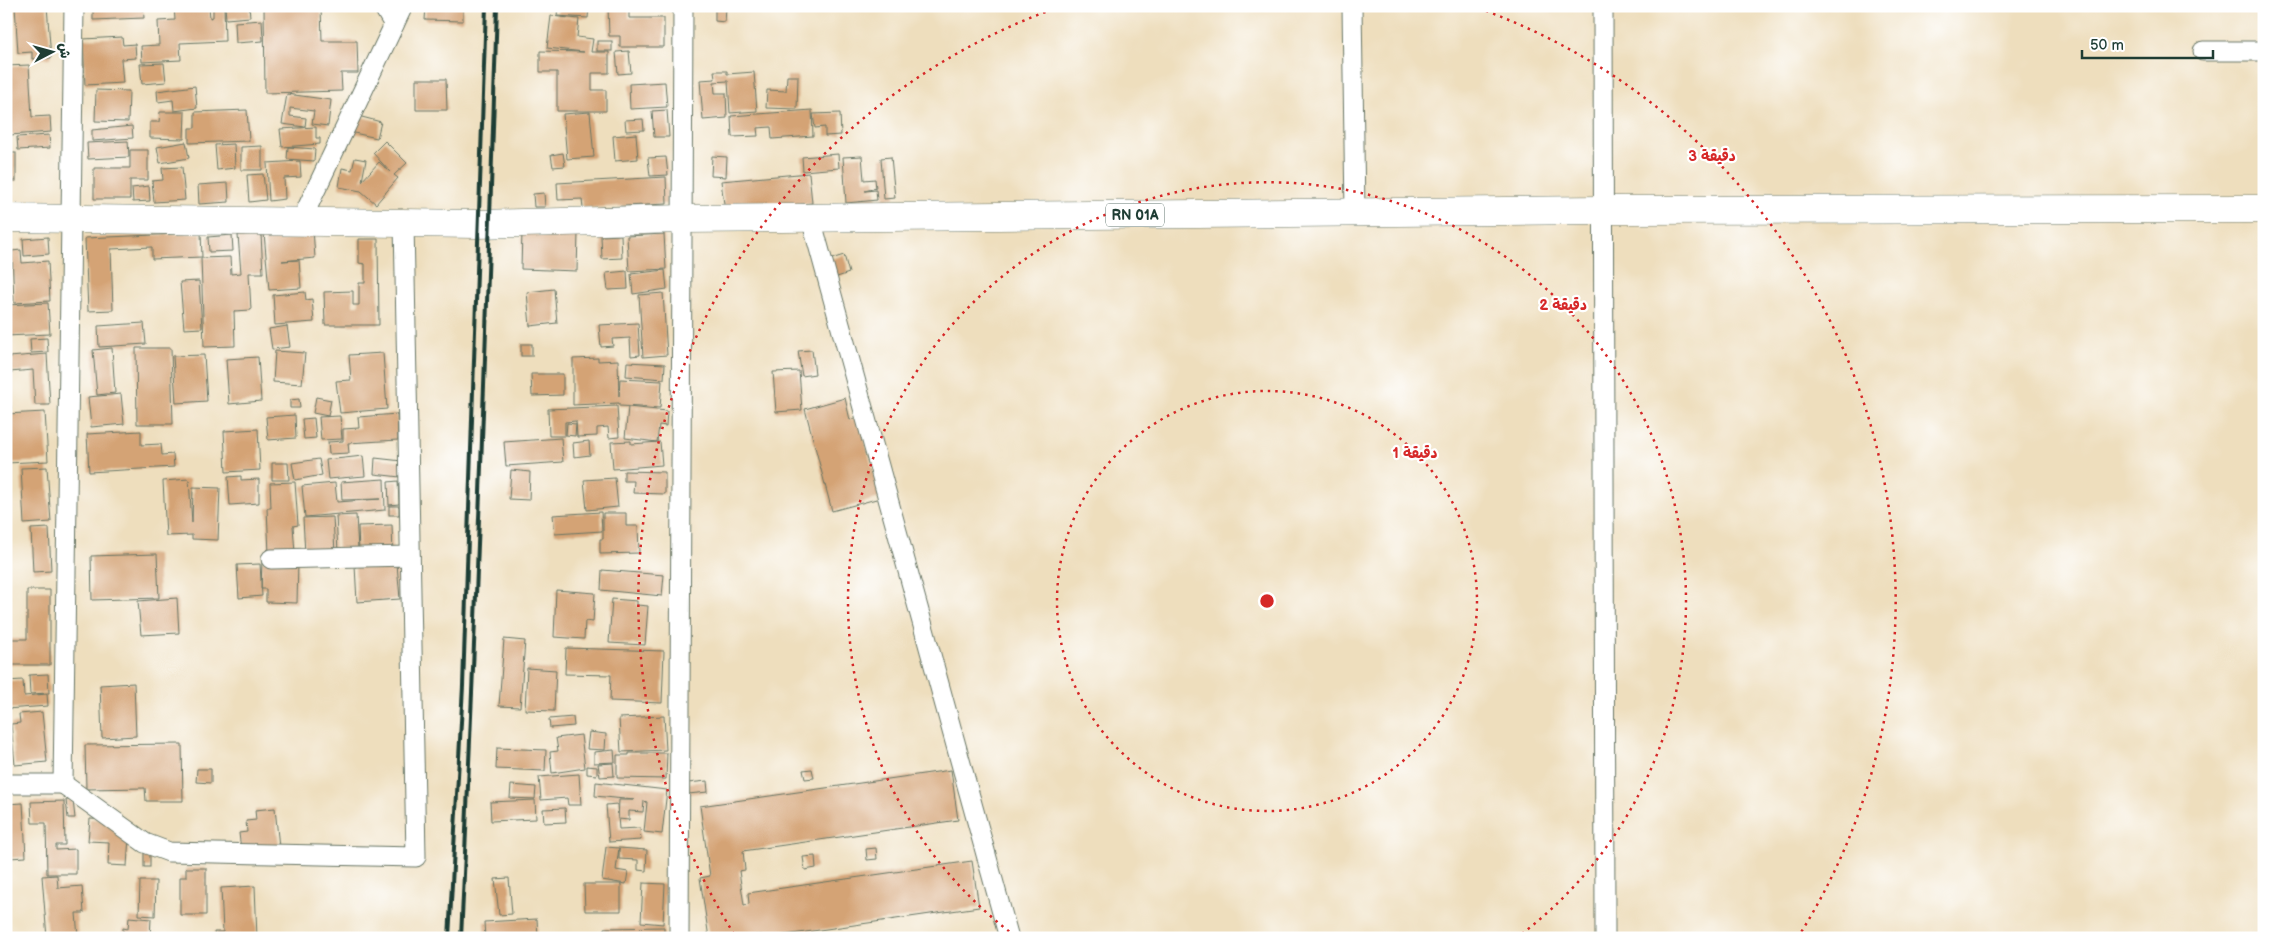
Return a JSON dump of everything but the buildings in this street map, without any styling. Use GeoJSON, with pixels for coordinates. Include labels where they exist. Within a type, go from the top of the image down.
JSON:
{"type":"FeatureCollection","features":[{"type":"Feature","properties":{"kind":"main road","name":"RN 01A"},"geometry":{"type":"LineString","coordinates":[[6,218],[478,224],[684,219],[1604,210],[2264,209]]}},
{"type":"Feature","properties":{"kind":"street"},"geometry":{"type":"LineString","coordinates":[[63,784],[74,6]]}},
{"type":"Feature","properties":{"kind":"street"},"geometry":{"type":"LineString","coordinates":[[383,6],[394,25]]}},
{"type":"Feature","properties":{"kind":"street"},"geometry":{"type":"LineString","coordinates":[[300,223],[403,6]]}},
{"type":"Feature","properties":{"kind":"street"},"geometry":{"type":"LineString","coordinates":[[679,938],[684,219],[683,6]]}},
{"type":"Feature","properties":{"kind":"street"},"geometry":{"type":"LineString","coordinates":[[1352,6],[1355,213]]}},
{"type":"Feature","properties":{"kind":"street"},"geometry":{"type":"LineString","coordinates":[[1603,6],[1605,938]]}},
{"type":"Feature","properties":{"kind":"street"},"geometry":{"type":"LineString","coordinates":[[2203,51],[2264,51]]}},
{"type":"Feature","properties":{"kind":"street"},"geometry":{"type":"LineString","coordinates":[[811,219],[1009,938]]}},
{"type":"Feature","properties":{"kind":"street"},"geometry":{"type":"LineString","coordinates":[[6,784],[63,784],[145,843],[169,852],[416,857],[404,223]]}},
{"type":"Feature","properties":{"kind":"street"},"geometry":{"type":"LineString","coordinates":[[271,559],[410,556]]}},
{"type":"Feature","properties":{"kind":"railway"},"geometry":{"type":"LineString","coordinates":[[449,938],[463,686],[486,6]]}},
{"type":"Feature","properties":{"kind":"railway"},"geometry":{"type":"LineString","coordinates":[[461,938],[472,705],[497,6]]}}]}
